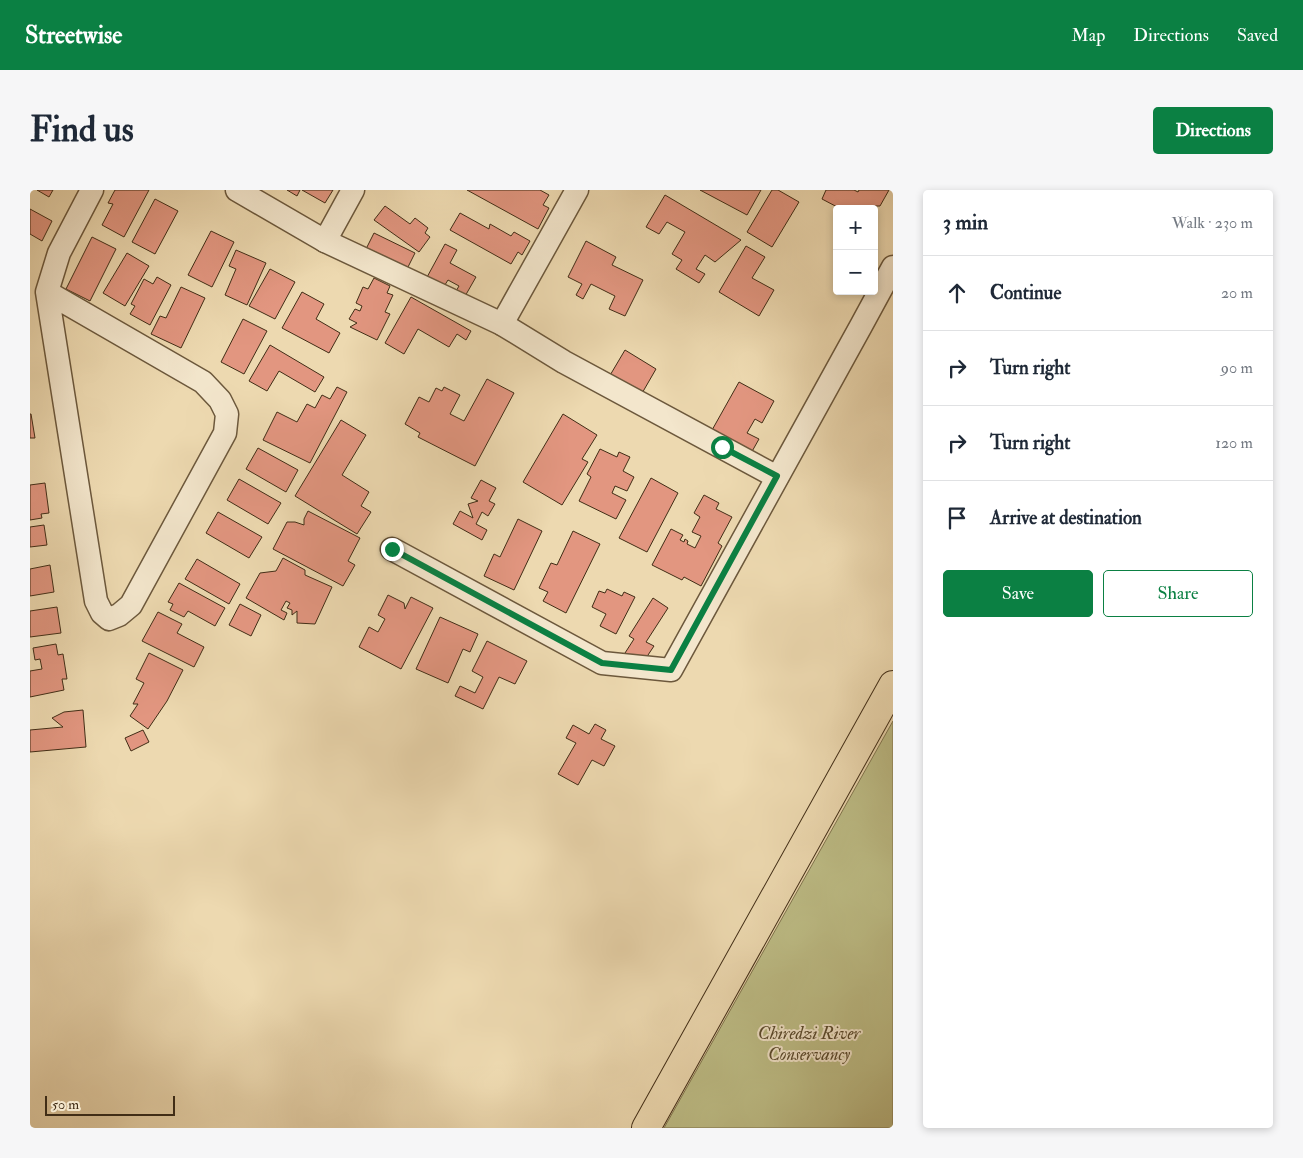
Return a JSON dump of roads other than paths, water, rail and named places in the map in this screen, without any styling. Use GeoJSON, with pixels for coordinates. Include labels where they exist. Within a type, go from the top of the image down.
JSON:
{"type":"FeatureCollection","features":[{"type":"Feature","properties":{"kind":"highway"},"geometry":{"type":"LineString","coordinates":[[646,1128],[893,685]]}},
{"type":"Feature","properties":{"kind":"street"},"geometry":{"type":"LineString","coordinates":[[47,292],[202,382],[220,400],[227,414],[226,433],[131,605],[119,615],[109,618],[102,613],[96,600],[47,292],[59,252],[92,190]]}},
{"type":"Feature","properties":{"kind":"street"},"geometry":{"type":"LineString","coordinates":[[237,190],[325,241],[502,324],[564,362],[777,476]]}},
{"type":"Feature","properties":{"kind":"street"},"geometry":{"type":"LineString","coordinates":[[325,241],[354,190]]}},
{"type":"Feature","properties":{"kind":"street"},"geometry":{"type":"LineString","coordinates":[[502,324],[577,190]]}},
{"type":"Feature","properties":{"kind":"street"},"geometry":{"type":"LineString","coordinates":[[392,549],[602,663],[671,670],[893,267]]}},
{"type":"Feature","properties":{"kind":"park label","name":"Chiredzi River Conservancy"},"geometry":{"type":"Point","coordinates":[809,1043]}}]}
